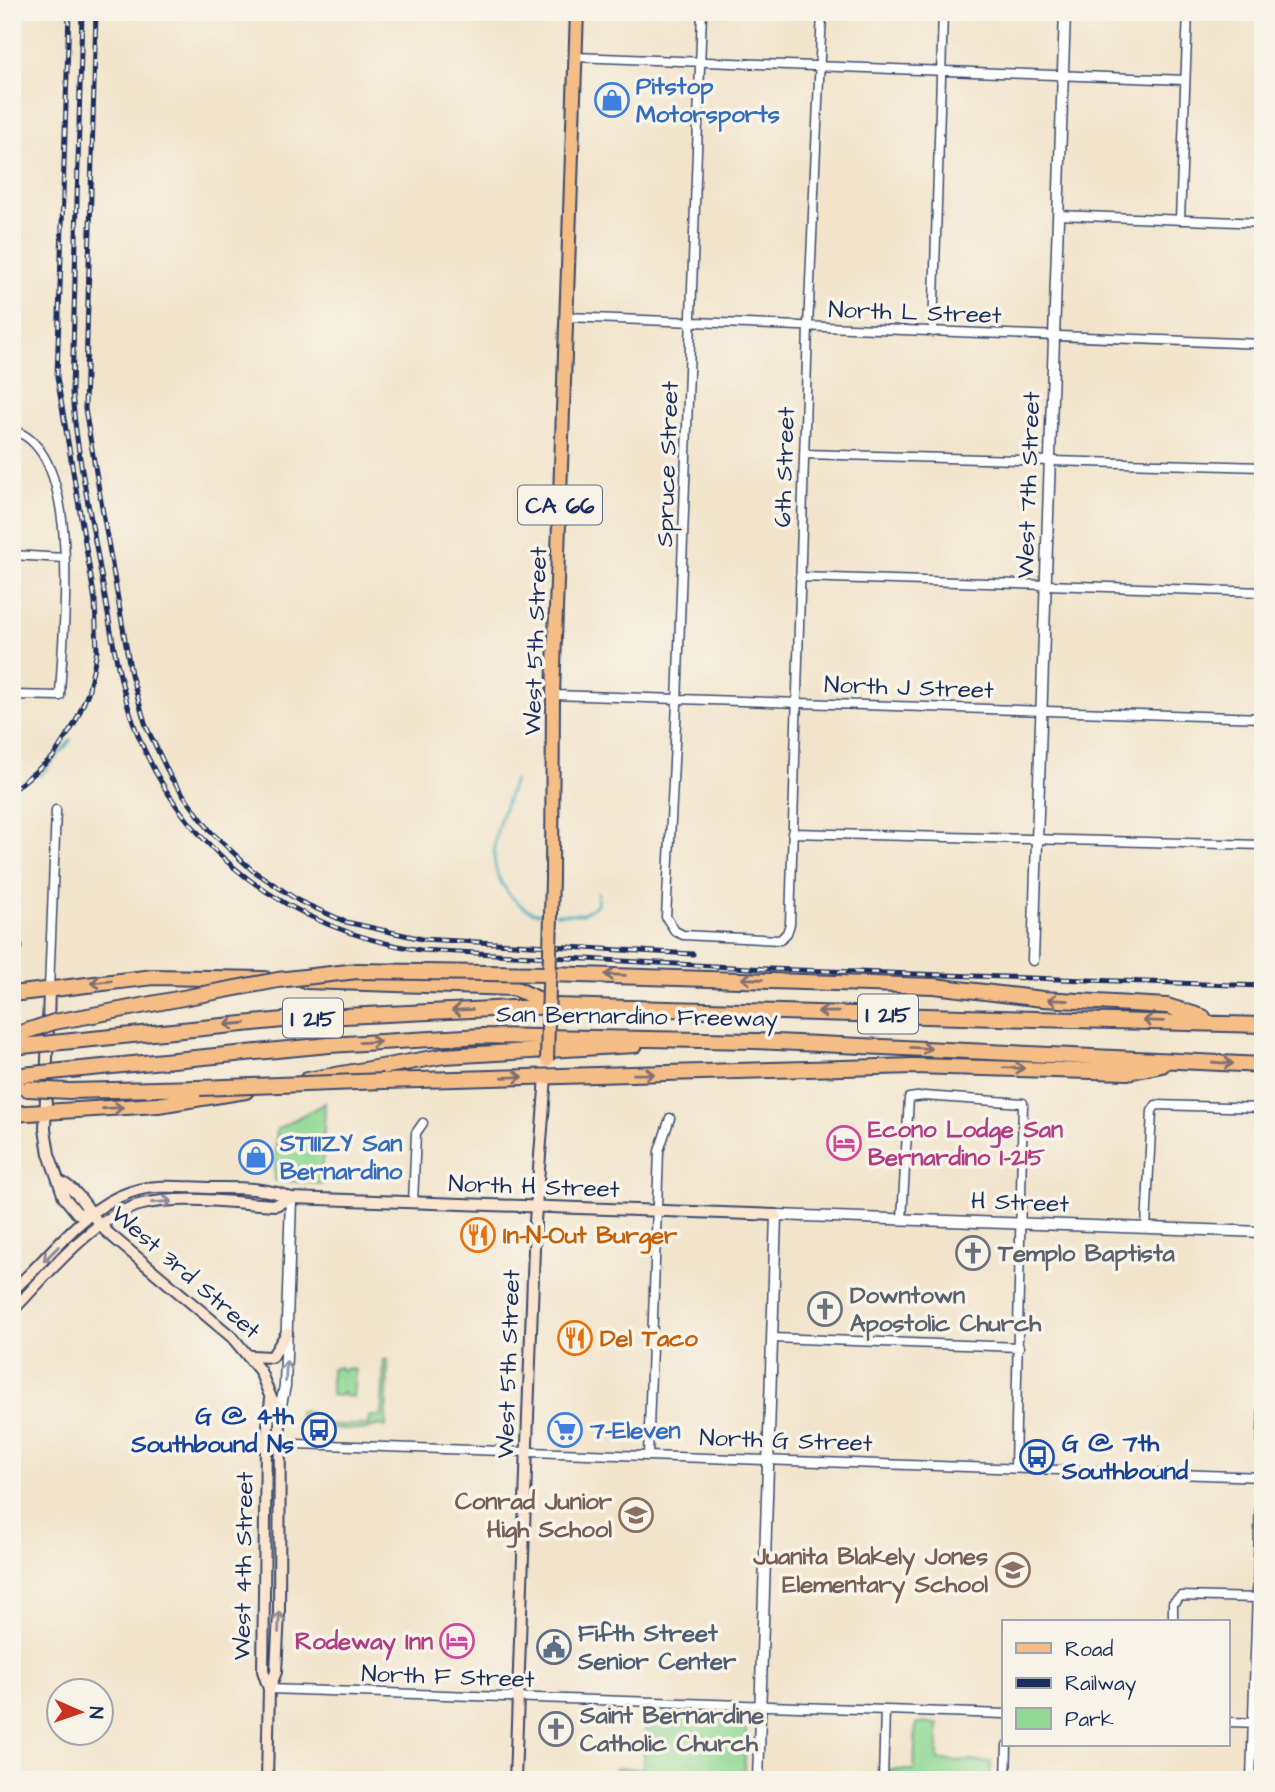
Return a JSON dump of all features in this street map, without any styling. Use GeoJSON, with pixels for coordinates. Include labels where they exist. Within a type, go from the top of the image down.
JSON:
{"type":"FeatureCollection","features":[{"type":"Feature","properties":{"kind":"highway"},"geometry":{"type":"LineString","coordinates":[[12,1036],[54,1022],[278,981],[357,971],[680,976],[934,986],[1042,999],[1167,1006],[1221,1023]]}},
{"type":"Feature","properties":{"kind":"highway"},"geometry":{"type":"LineString","coordinates":[[12,994],[153,977],[219,977],[514,988],[555,1006]]}},
{"type":"Feature","properties":{"kind":"highway","name":"San Bernardino Freeway"},"geometry":{"type":"LineString","coordinates":[[12,1047],[303,1018],[555,1006],[1263,1025]]}},
{"type":"Feature","properties":{"kind":"highway","name":"San Bernardino Freeway"},"geometry":{"type":"LineString","coordinates":[[19,1080],[71,1070],[328,1045],[482,1036],[755,1041],[1263,1065]]}},
{"type":"Feature","properties":{"kind":"highway"},"geometry":{"type":"LineString","coordinates":[[12,1114],[202,1098],[473,1053],[755,1041]]}},
{"type":"Feature","properties":{"kind":"highway"},"geometry":{"type":"LineString","coordinates":[[19,1080],[154,1090],[546,1069],[914,1066],[1128,1072],[1184,1061]]}},
{"type":"Feature","properties":{"kind":"main road","name":"West 5th Street"},"geometry":{"type":"LineString","coordinates":[[515,1780],[536,1207],[546,1069],[552,879],[553,695],[577,12]]}},
{"type":"Feature","properties":{"kind":"main road","name":"West 3rd Street"},"geometry":{"type":"LineString","coordinates":[[49,989],[45,1112],[49,1154],[61,1182],[80,1196],[99,1225],[251,1356],[279,1409]]}},
{"type":"Feature","properties":{"kind":"main road","name":"North H Street"},"geometry":{"type":"LineString","coordinates":[[90,1215],[132,1191],[156,1187],[277,1191],[291,1199]]}},
{"type":"Feature","properties":{"kind":"main road","name":"North H Street"},"geometry":{"type":"LineString","coordinates":[[99,1225],[125,1209],[161,1201],[276,1205],[291,1199],[776,1215]]}},
{"type":"Feature","properties":{"kind":"main road"},"geometry":{"type":"LineString","coordinates":[[12,1292],[90,1215]]}},
{"type":"Feature","properties":{"kind":"main road"},"geometry":{"type":"LineString","coordinates":[[12,1311],[99,1225]]}},
{"type":"Feature","properties":{"kind":"main road"},"geometry":{"type":"LineString","coordinates":[[251,1356],[272,1357],[287,1333]]}},
{"type":"Feature","properties":{"kind":"main road"},"geometry":{"type":"LineString","coordinates":[[266,1443],[271,1398]]}},
{"type":"Feature","properties":{"kind":"main road"},"geometry":{"type":"LineString","coordinates":[[279,1409],[280,1443]]}},
{"type":"Feature","properties":{"kind":"main road","name":"West 4th Street"},"geometry":{"type":"LineString","coordinates":[[266,1443],[262,1671],[269,1689]]}},
{"type":"Feature","properties":{"kind":"main road","name":"West 4th Street"},"geometry":{"type":"LineString","coordinates":[[267,1780],[269,1689],[276,1672],[280,1443]]}},
{"type":"Feature","properties":{"kind":"street","name":"Spruce Street"},"geometry":{"type":"LineString","coordinates":[[702,12],[677,699],[666,917],[675,932],[780,940],[787,933],[790,924]]}},
{"type":"Feature","properties":{"kind":"street","name":"6th Street"},"geometry":{"type":"LineString","coordinates":[[790,924],[808,327],[822,12]]}},
{"type":"Feature","properties":{"kind":"street"},"geometry":{"type":"LineString","coordinates":[[933,331],[943,12]]}},
{"type":"Feature","properties":{"kind":"street","name":"West 7th Street"},"geometry":{"type":"LineString","coordinates":[[1033,960],[1065,12]]}},
{"type":"Feature","properties":{"kind":"street"},"geometry":{"type":"LineString","coordinates":[[1180,220],[1188,12]]}},
{"type":"Feature","properties":{"kind":"street"},"geometry":{"type":"LineString","coordinates":[[575,57],[1185,80]]}},
{"type":"Feature","properties":{"kind":"street"},"geometry":{"type":"LineString","coordinates":[[1058,215],[1263,223]]}},
{"type":"Feature","properties":{"kind":"street","name":"North L Street"},"geometry":{"type":"LineString","coordinates":[[566,317],[1263,344]]}},
{"type":"Feature","properties":{"kind":"street"},"geometry":{"type":"LineString","coordinates":[[12,430],[32,439],[52,467],[64,530],[60,696],[12,695]]}},
{"type":"Feature","properties":{"kind":"street"},"geometry":{"type":"LineString","coordinates":[[804,454],[1263,467]]}},
{"type":"Feature","properties":{"kind":"street"},"geometry":{"type":"LineString","coordinates":[[12,555],[64,558]]}},
{"type":"Feature","properties":{"kind":"street"},"geometry":{"type":"LineString","coordinates":[[800,577],[1263,592]]}},
{"type":"Feature","properties":{"kind":"street","name":"North J Street"},"geometry":{"type":"LineString","coordinates":[[553,695],[1263,718]]}},
{"type":"Feature","properties":{"kind":"street","name":"West 3rd Street"},"geometry":{"type":"LineString","coordinates":[[49,989],[56,810]]}},
{"type":"Feature","properties":{"kind":"street"},"geometry":{"type":"LineString","coordinates":[[792,833],[1263,845]]}},
{"type":"Feature","properties":{"kind":"street"},"geometry":{"type":"LineString","coordinates":[[902,1219],[909,1098],[924,1096],[1023,1103],[1023,1223],[1015,1468]]}},
{"type":"Feature","properties":{"kind":"street"},"geometry":{"type":"LineString","coordinates":[[1146,1228],[1152,1111],[1156,1105],[1263,1108]]}},
{"type":"Feature","properties":{"kind":"street"},"geometry":{"type":"LineString","coordinates":[[648,1456],[659,1151],[670,1118]]}},
{"type":"Feature","properties":{"kind":"street"},"geometry":{"type":"LineString","coordinates":[[413,1203],[416,1133],[423,1123]]}},
{"type":"Feature","properties":{"kind":"street"},"geometry":{"type":"LineString","coordinates":[[279,1409],[285,1386],[291,1199]]}},
{"type":"Feature","properties":{"kind":"street"},"geometry":{"type":"LineString","coordinates":[[758,1780],[776,1215]]}},
{"type":"Feature","properties":{"kind":"street","name":"H Street"},"geometry":{"type":"LineString","coordinates":[[776,1215],[1263,1232]]}},
{"type":"Feature","properties":{"kind":"street"},"geometry":{"type":"LineString","coordinates":[[772,1338],[1019,1347]]}},
{"type":"Feature","properties":{"kind":"street"},"geometry":{"type":"LineString","coordinates":[[1251,1780],[1263,1405]]}},
{"type":"Feature","properties":{"kind":"street","name":"North G Street"},"geometry":{"type":"LineString","coordinates":[[266,1443],[1262,1477]]}},
{"type":"Feature","properties":{"kind":"street"},"geometry":{"type":"LineString","coordinates":[[1173,1620],[1173,1603],[1181,1596],[1257,1598]]}},
{"type":"Feature","properties":{"kind":"street","name":"North F Street"},"geometry":{"type":"LineString","coordinates":[[269,1689],[1002,1714]]}},
{"type":"Feature","properties":{"kind":"street"},"geometry":{"type":"LineString","coordinates":[[883,1780],[886,1710]]}},
{"type":"Feature","properties":{"kind":"street"},"geometry":{"type":"LineString","coordinates":[[1230,1722],[1263,1723]]}},
{"type":"Feature","properties":{"kind":"street"},"geometry":{"type":"LineString","coordinates":[[1006,1780],[1007,1746]]}},
{"type":"Feature","properties":{"kind":"green space"},"geometry":{"type":"Polygon","coordinates":[[[325,1103],[322,1184],[274,1180],[277,1129],[325,1103]]]}},
{"type":"Feature","properties":{"kind":"green space"},"geometry":{"type":"Polygon","coordinates":[[[384,1360],[388,1360],[386,1427],[379,1425],[363,1430],[299,1426],[299,1411],[312,1413],[316,1425],[368,1425],[369,1416],[382,1416],[384,1360]]]}},
{"type":"Feature","properties":{"kind":"green space"},"geometry":{"type":"Polygon","coordinates":[[[339,1367],[343,1371],[347,1368],[355,1370],[353,1397],[344,1396],[343,1392],[340,1396],[331,1395],[331,1369],[339,1367]]]}},
{"type":"Feature","properties":{"kind":"green space"},"geometry":{"type":"Polygon","coordinates":[[[646,1713],[742,1719],[746,1725],[744,1780],[614,1780],[615,1768],[643,1769],[646,1713]]]}},
{"type":"Feature","properties":{"kind":"green space"},"geometry":{"type":"Polygon","coordinates":[[[916,1723],[938,1724],[938,1760],[991,1762],[991,1780],[890,1780],[890,1770],[914,1770],[916,1723]]]}},
{"type":"Feature","properties":{"kind":"waterway"},"geometry":{"type":"LineString","coordinates":[[40,776],[71,740]]}},
{"type":"Feature","properties":{"kind":"waterway"},"geometry":{"type":"LineString","coordinates":[[514,780],[495,840],[496,868],[501,882],[519,904],[528,910],[548,914]]}},
{"type":"Feature","properties":{"kind":"waterway"},"geometry":{"type":"LineString","coordinates":[[555,914],[583,914],[597,905],[598,893]]}},
{"type":"Feature","properties":{"kind":"railway"},"geometry":{"type":"LineString","coordinates":[[12,791],[53,757],[75,723],[88,693],[97,651],[95,601],[57,377],[69,12]]}},
{"type":"Feature","properties":{"kind":"railway"},"geometry":{"type":"LineString","coordinates":[[82,12],[72,391],[80,458],[115,651],[129,711],[156,774],[182,813],[213,848],[248,879],[287,904],[329,924],[373,940],[420,950],[768,969],[1263,986]]}},
{"type":"Feature","properties":{"kind":"railway"},"geometry":{"type":"LineString","coordinates":[[96,12],[85,409],[131,674],[146,726],[171,778],[211,832],[252,870],[299,901],[346,922],[422,939],[693,954]]}},
{"type":"Feature","properties":{"kind":"place","name":"Pitstop Motorsports"},"geometry":{"type":"Point","coordinates":[612,100]}},
{"type":"Feature","properties":{"kind":"place","name":"Econo Lodge San Bernardino I-215"},"geometry":{"type":"Point","coordinates":[844,1143]}},
{"type":"Feature","properties":{"kind":"place","name":"STIIIZY San Bernardino"},"geometry":{"type":"Point","coordinates":[256,1157]}},
{"type":"Feature","properties":{"kind":"place","name":"In-N-Out Burger"},"geometry":{"type":"Point","coordinates":[478,1235]}},
{"type":"Feature","properties":{"kind":"place","name":"Templo Baptista"},"geometry":{"type":"Point","coordinates":[973,1253]}},
{"type":"Feature","properties":{"kind":"place","name":"Downtown Apostolic Church"},"geometry":{"type":"Point","coordinates":[825,1309]}},
{"type":"Feature","properties":{"kind":"place","name":"Del Taco"},"geometry":{"type":"Point","coordinates":[575,1338]}},
{"type":"Feature","properties":{"kind":"place","name":"G @ 4th Southbound Ns"},"geometry":{"type":"Point","coordinates":[319,1430]}},
{"type":"Feature","properties":{"kind":"place","name":"7-Eleven"},"geometry":{"type":"Point","coordinates":[565,1430]}},
{"type":"Feature","properties":{"kind":"place","name":"G @ 7th Southbound"},"geometry":{"type":"Point","coordinates":[1037,1457]}},
{"type":"Feature","properties":{"kind":"place","name":"Conrad Junior High School"},"geometry":{"type":"Point","coordinates":[636,1515]}},
{"type":"Feature","properties":{"kind":"place","name":"Juanita Blakely Jones Elementary School"},"geometry":{"type":"Point","coordinates":[1013,1570]}},
{"type":"Feature","properties":{"kind":"place","name":"Rodeway Inn"},"geometry":{"type":"Point","coordinates":[457,1641]}},
{"type":"Feature","properties":{"kind":"place","name":"Fifth Street Senior Center"},"geometry":{"type":"Point","coordinates":[554,1647]}},
{"type":"Feature","properties":{"kind":"place","name":"Saint Bernardine Catholic Church"},"geometry":{"type":"Point","coordinates":[556,1729]}}]}
